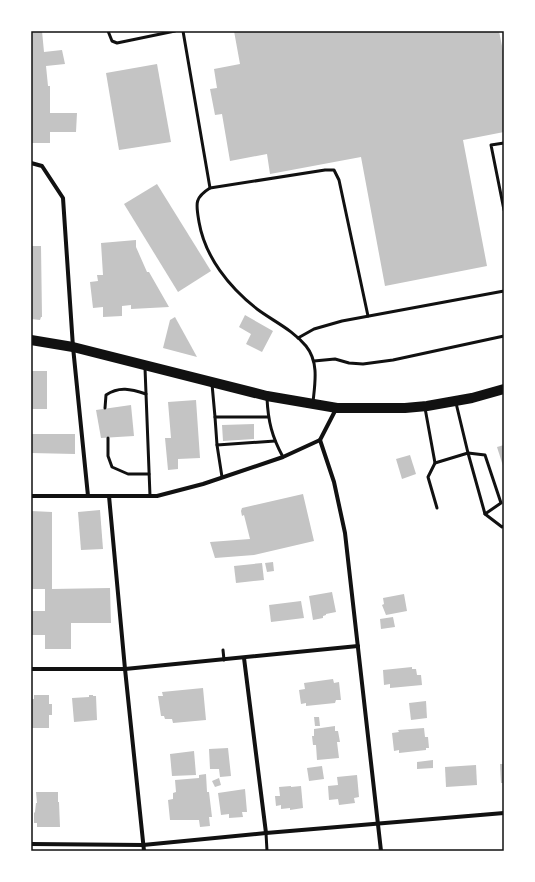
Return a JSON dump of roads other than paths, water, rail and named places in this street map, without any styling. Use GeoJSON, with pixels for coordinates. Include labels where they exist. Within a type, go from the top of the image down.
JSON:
{"type":"FeatureCollection","features":[{"type":"Feature","properties":{"kind":"main road"},"geometry":{"type":"LineString","coordinates":[[31,340],[73,348],[267,396],[337,408],[424,407],[504,389]]}},
{"type":"Feature","properties":{"kind":"street"},"geometry":{"type":"LineString","coordinates":[[31,163],[42,166],[63,198],[73,348],[88,496]]}},
{"type":"Feature","properties":{"kind":"street"},"geometry":{"type":"LineString","coordinates":[[31,496],[157,496],[180,490],[283,457],[320,440],[337,408]]}},
{"type":"Feature","properties":{"kind":"street"},"geometry":{"type":"LineString","coordinates":[[320,440],[334,482],[345,533],[381,851]]}},
{"type":"Feature","properties":{"kind":"street"},"geometry":{"type":"LineString","coordinates":[[109,496],[124,668],[144,851]]}},
{"type":"Feature","properties":{"kind":"street"},"geometry":{"type":"LineString","coordinates":[[31,669],[124,668],[224,660],[358,646]]}},
{"type":"Feature","properties":{"kind":"street"},"geometry":{"type":"LineString","coordinates":[[244,658],[266,833]]}},
{"type":"Feature","properties":{"kind":"street"},"geometry":{"type":"LineString","coordinates":[[31,844],[143,846],[266,833],[504,813]]}},
{"type":"Feature","properties":{"kind":"lane"},"geometry":{"type":"LineString","coordinates":[[108,31],[112,41],[117,43],[175,31]]}},
{"type":"Feature","properties":{"kind":"lane"},"geometry":{"type":"LineString","coordinates":[[183,31],[210,188]]}},
{"type":"Feature","properties":{"kind":"lane"},"geometry":{"type":"LineString","coordinates":[[504,143],[491,146],[504,210]]}},
{"type":"Feature","properties":{"kind":"lane"},"geometry":{"type":"LineString","coordinates":[[312,404],[316,378],[314,361],[306,346],[298,338],[257,309],[229,282],[210,255],[201,234],[197,214],[198,197],[210,188],[329,169],[334,170],[340,184],[368,316]]}},
{"type":"Feature","properties":{"kind":"lane"},"geometry":{"type":"LineString","coordinates":[[298,338],[314,329],[342,321],[504,291]]}},
{"type":"Feature","properties":{"kind":"lane"},"geometry":{"type":"LineString","coordinates":[[314,361],[335,359],[349,363],[363,364],[393,360],[504,336]]}},
{"type":"Feature","properties":{"kind":"lane"},"geometry":{"type":"LineString","coordinates":[[145,366],[150,496]]}},
{"type":"Feature","properties":{"kind":"lane"},"geometry":{"type":"LineString","coordinates":[[212,382],[217,445],[222,477]]}},
{"type":"Feature","properties":{"kind":"lane"},"geometry":{"type":"LineString","coordinates":[[104,408],[106,395],[113,390],[129,388],[146,394]]}},
{"type":"Feature","properties":{"kind":"lane"},"geometry":{"type":"LineString","coordinates":[[267,396],[268,418],[275,441],[283,457]]}},
{"type":"Feature","properties":{"kind":"lane"},"geometry":{"type":"LineString","coordinates":[[456,401],[468,453],[485,514],[503,527]]}},
{"type":"Feature","properties":{"kind":"lane"},"geometry":{"type":"LineString","coordinates":[[424,407],[435,463],[428,477],[437,508]]}},
{"type":"Feature","properties":{"kind":"lane"},"geometry":{"type":"LineString","coordinates":[[215,417],[268,418]]}},
{"type":"Feature","properties":{"kind":"lane"},"geometry":{"type":"LineString","coordinates":[[108,438],[108,456],[112,467],[128,474],[149,474]]}},
{"type":"Feature","properties":{"kind":"lane"},"geometry":{"type":"LineString","coordinates":[[217,445],[275,441]]}},
{"type":"Feature","properties":{"kind":"lane"},"geometry":{"type":"LineString","coordinates":[[435,463],[468,453],[485,455],[501,503],[485,514]]}},
{"type":"Feature","properties":{"kind":"lane"},"geometry":{"type":"LineString","coordinates":[[223,650],[224,660]]}},
{"type":"Feature","properties":{"kind":"lane"},"geometry":{"type":"LineString","coordinates":[[266,833],[267,851]]}}]}
